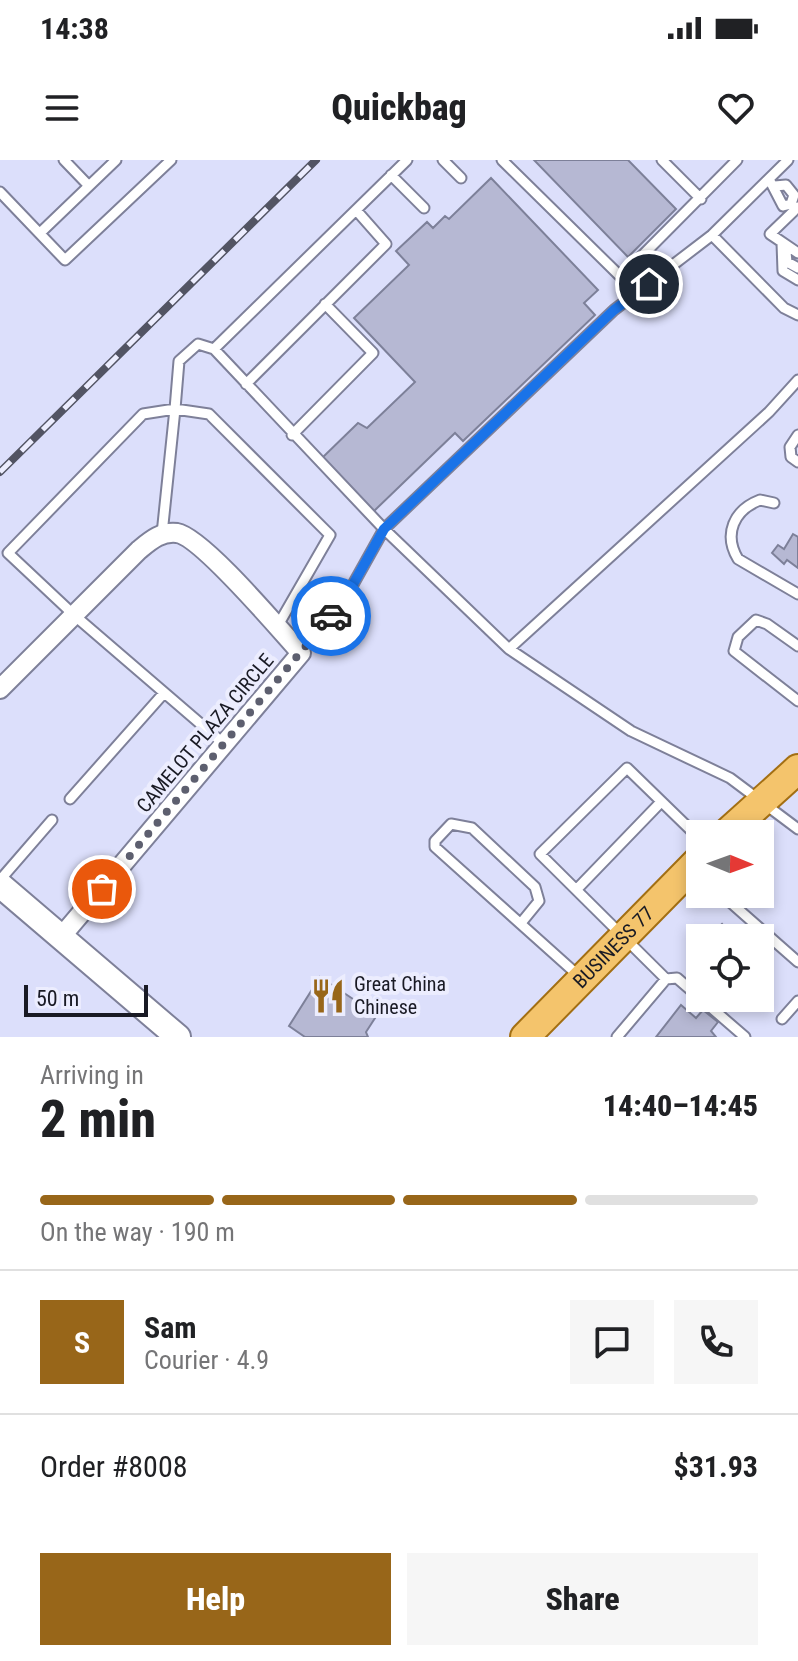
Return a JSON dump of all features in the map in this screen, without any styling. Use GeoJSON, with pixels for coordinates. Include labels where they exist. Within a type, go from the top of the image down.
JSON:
{"type":"FeatureCollection","features":[{"type":"Feature","properties":{"kind":"main road"},"geometry":{"type":"LineString","coordinates":[[741,820],[798,769]]}},
{"type":"Feature","properties":{"kind":"main road","name":"BUSINESS 77"},"geometry":{"type":"LineString","coordinates":[[525,1037],[686,872]]}},
{"type":"Feature","properties":{"kind":"street"},"geometry":{"type":"LineString","coordinates":[[0,689],[139,550],[162,534]]}},
{"type":"Feature","properties":{"kind":"street","name":"CAMELOT PLAZA CIRCLE"},"geometry":{"type":"LineString","coordinates":[[61,937],[301,653],[198,544],[186,536],[162,534]]}},
{"type":"Feature","properties":{"kind":"street"},"geometry":{"type":"LineString","coordinates":[[0,882],[178,1037]]}},
{"type":"Feature","properties":{"kind":"lane"},"geometry":{"type":"LineString","coordinates":[[64,160],[89,186]]}},
{"type":"Feature","properties":{"kind":"lane"},"geometry":{"type":"LineString","coordinates":[[40,233],[116,160]]}},
{"type":"Feature","properties":{"kind":"lane"},"geometry":{"type":"LineString","coordinates":[[0,192],[65,260],[171,160]]}},
{"type":"Feature","properties":{"kind":"lane"},"geometry":{"type":"LineString","coordinates":[[214,349],[407,160]]}},
{"type":"Feature","properties":{"kind":"lane"},"geometry":{"type":"LineString","coordinates":[[443,160],[461,178]]}},
{"type":"Feature","properties":{"kind":"lane"},"geometry":{"type":"LineString","coordinates":[[502,160],[621,277],[701,199],[733,162]]}},
{"type":"Feature","properties":{"kind":"lane"},"geometry":{"type":"LineString","coordinates":[[662,160],[701,199]]}},
{"type":"Feature","properties":{"kind":"lane"},"geometry":{"type":"LineString","coordinates":[[301,653],[346,597],[384,529],[614,310],[712,235],[772,182],[788,160]]}},
{"type":"Feature","properties":{"kind":"lane"},"geometry":{"type":"LineString","coordinates":[[391,175],[424,208]]}},
{"type":"Feature","properties":{"kind":"lane"},"geometry":{"type":"LineString","coordinates":[[772,182],[786,185],[794,195],[795,207],[770,234],[798,253]]}},
{"type":"Feature","properties":{"kind":"lane"},"geometry":{"type":"LineString","coordinates":[[246,384],[386,244],[356,210]]}},
{"type":"Feature","properties":{"kind":"lane"},"geometry":{"type":"LineString","coordinates":[[712,235],[784,308],[798,315]]}},
{"type":"Feature","properties":{"kind":"lane"},"geometry":{"type":"LineString","coordinates":[[783,244],[798,243]]}},
{"type":"Feature","properties":{"kind":"lane"},"geometry":{"type":"LineString","coordinates":[[783,244],[787,262],[798,268]]}},
{"type":"Feature","properties":{"kind":"lane"},"geometry":{"type":"LineString","coordinates":[[783,244],[783,271],[798,280]]}},
{"type":"Feature","properties":{"kind":"lane"},"geometry":{"type":"LineString","coordinates":[[292,435],[373,353],[325,304]]}},
{"type":"Feature","properties":{"kind":"lane"},"geometry":{"type":"LineString","coordinates":[[162,534],[179,361],[198,344],[214,349],[384,529],[509,649],[631,731],[730,778],[798,829]]}},
{"type":"Feature","properties":{"kind":"lane"},"geometry":{"type":"LineString","coordinates":[[509,649],[769,412],[798,380]]}},
{"type":"Feature","properties":{"kind":"lane"},"geometry":{"type":"LineString","coordinates":[[225,745],[74,615],[8,553],[143,414],[175,409],[209,414],[330,535],[277,627]]}},
{"type":"Feature","properties":{"kind":"lane"},"geometry":{"type":"LineString","coordinates":[[798,436],[798,448]]}},
{"type":"Feature","properties":{"kind":"lane"},"geometry":{"type":"LineString","coordinates":[[798,436],[790,447],[791,457],[798,462]]}},
{"type":"Feature","properties":{"kind":"lane"},"geometry":{"type":"LineString","coordinates":[[774,503],[760,500],[738,513],[732,526],[732,549],[738,559],[798,594]]}},
{"type":"Feature","properties":{"kind":"lane"},"geometry":{"type":"LineString","coordinates":[[798,646],[756,620],[738,637],[734,651],[798,701]]}},
{"type":"Feature","properties":{"kind":"lane"},"geometry":{"type":"LineString","coordinates":[[70,799],[164,693]]}},
{"type":"Feature","properties":{"kind":"lane"},"geometry":{"type":"LineString","coordinates":[[666,979],[540,854],[627,768],[661,802],[686,841]]}},
{"type":"Feature","properties":{"kind":"lane"},"geometry":{"type":"LineString","coordinates":[[577,889],[661,802]]}},
{"type":"Feature","properties":{"kind":"lane"},"geometry":{"type":"LineString","coordinates":[[0,882],[52,820]]}},
{"type":"Feature","properties":{"kind":"lane"},"geometry":{"type":"LineString","coordinates":[[521,923],[539,901],[539,894],[472,828],[451,824],[434,844],[521,923],[583,979]]}},
{"type":"Feature","properties":{"kind":"lane"},"geometry":{"type":"LineString","coordinates":[[737,908],[798,962]]}},
{"type":"Feature","properties":{"kind":"lane"},"geometry":{"type":"LineString","coordinates":[[617,1037],[666,979],[677,978],[745,1037]]}},
{"type":"Feature","properties":{"kind":"lane"},"geometry":{"type":"LineString","coordinates":[[782,1019],[798,1001]]}},
{"type":"Feature","properties":{"kind":"building"},"geometry":{"type":"Polygon","coordinates":[[[534,160],[628,160],[676,209],[628,257],[534,160]]]}},
{"type":"Feature","properties":{"kind":"building"},"geometry":{"type":"Polygon","coordinates":[[[491,178],[598,290],[584,303],[595,315],[463,441],[455,433],[373,512],[322,458],[358,423],[367,428],[415,382],[354,318],[409,265],[396,251],[427,222],[433,228],[445,216],[449,219],[491,178]]]}},
{"type":"Feature","properties":{"kind":"building"},"geometry":{"type":"Polygon","coordinates":[[[793,534],[798,537],[798,568],[787,560],[784,564],[772,553],[778,545],[784,549],[793,534]]]}},
{"type":"Feature","properties":{"kind":"building","name":"Great China Chinese"},"geometry":{"type":"Polygon","coordinates":[[[320,977],[377,1015],[366,1032],[368,1037],[305,1037],[289,1026],[320,977]]]}},
{"type":"Feature","properties":{"kind":"building"},"geometry":{"type":"Polygon","coordinates":[[[681,1005],[696,1018],[706,1012],[718,1022],[711,1031],[716,1037],[656,1037],[681,1005]]]}},
{"type":"Feature","properties":{"kind":"railway"},"geometry":{"type":"LineString","coordinates":[[0,472],[316,160]]}},
{"type":"Feature","properties":{"kind":"way so far"},"geometry":{"type":"LineString","coordinates":[[102,889],[331,616]]}},
{"type":"Feature","properties":{"kind":"place","name":"Great China Chinese"},"geometry":{"type":"Point","coordinates":[328,996]}},
{"type":"Feature","properties":{"kind":"route"},"geometry":{"type":"LineString","coordinates":[[331,616],[346,597],[384,529],[614,310],[649,284]]}}]}
